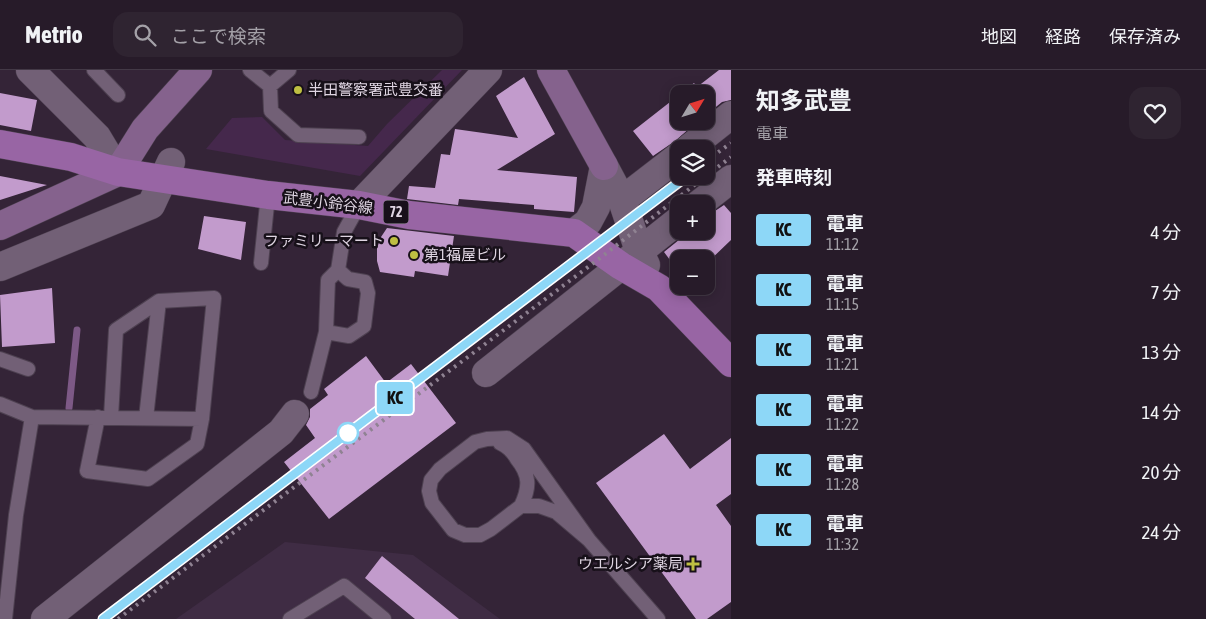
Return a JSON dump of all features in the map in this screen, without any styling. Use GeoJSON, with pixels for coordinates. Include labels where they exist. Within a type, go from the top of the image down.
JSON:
{"type":"FeatureCollection","features":[{"type":"Feature","properties":{"kind":"main road","name":"武豊小鈴谷線"},"geometry":{"type":"LineString","coordinates":[[0,144],[71,157],[118,172],[167,170],[268,195],[574,233],[630,259],[731,363]]}},
{"type":"Feature","properties":{"kind":"street"},"geometry":{"type":"LineString","coordinates":[[30,70],[97,138],[118,172]]}},
{"type":"Feature","properties":{"kind":"street"},"geometry":{"type":"LineString","coordinates":[[0,226],[118,172],[145,129],[198,70]]}},
{"type":"Feature","properties":{"kind":"street"},"geometry":{"type":"LineString","coordinates":[[359,205],[488,70]]}},
{"type":"Feature","properties":{"kind":"street"},"geometry":{"type":"LineString","coordinates":[[551,70],[622,200],[630,259]]}},
{"type":"Feature","properties":{"kind":"street"},"geometry":{"type":"LineString","coordinates":[[699,140],[731,115]]}},
{"type":"Feature","properties":{"kind":"street"},"geometry":{"type":"LineString","coordinates":[[622,200],[670,163]]}},
{"type":"Feature","properties":{"kind":"street"},"geometry":{"type":"LineString","coordinates":[[574,233],[588,222],[596,207],[604,166]]}},
{"type":"Feature","properties":{"kind":"street"},"geometry":{"type":"LineString","coordinates":[[0,267],[151,205],[167,170]]}},
{"type":"Feature","properties":{"kind":"street"},"geometry":{"type":"LineString","coordinates":[[714,195],[728,187]]}},
{"type":"Feature","properties":{"kind":"street"},"geometry":{"type":"LineString","coordinates":[[486,373],[670,227]]}},
{"type":"Feature","properties":{"kind":"street"},"geometry":{"type":"LineString","coordinates":[[45,619],[281,432],[295,414]]}},
{"type":"Feature","properties":{"kind":"lane"},"geometry":{"type":"LineString","coordinates":[[94,70],[118,95]]}},
{"type":"Feature","properties":{"kind":"lane"},"geometry":{"type":"LineString","coordinates":[[250,70],[270,86],[271,111],[298,135],[359,137]]}},
{"type":"Feature","properties":{"kind":"lane"},"geometry":{"type":"LineString","coordinates":[[270,86],[289,70]]}},
{"type":"Feature","properties":{"kind":"lane"},"geometry":{"type":"LineString","coordinates":[[261,263],[268,195]]}},
{"type":"Feature","properties":{"kind":"lane"},"geometry":{"type":"LineString","coordinates":[[311,392],[326,332],[328,280],[338,270],[344,232],[359,205]]}},
{"type":"Feature","properties":{"kind":"lane"},"geometry":{"type":"LineString","coordinates":[[326,332],[349,336],[364,326],[368,293],[365,282],[348,279],[338,270]]}},
{"type":"Feature","properties":{"kind":"lane"},"geometry":{"type":"LineString","coordinates":[[214,298],[202,419],[197,444],[148,479],[87,472],[105,417],[116,330],[159,301],[214,298]]}},
{"type":"Feature","properties":{"kind":"lane"},"geometry":{"type":"LineString","coordinates":[[146,418],[159,301]]}},
{"type":"Feature","properties":{"kind":"lane"},"geometry":{"type":"LineString","coordinates":[[0,359],[28,369]]}},
{"type":"Feature","properties":{"kind":"lane"},"geometry":{"type":"LineString","coordinates":[[0,404],[32,416],[202,419]]}},
{"type":"Feature","properties":{"kind":"lane"},"geometry":{"type":"LineString","coordinates":[[6,619],[16,515],[32,416]]}},
{"type":"Feature","properties":{"kind":"lane"},"geometry":{"type":"LineString","coordinates":[[487,438],[504,444],[525,469],[527,493],[520,506],[491,529],[480,535],[465,535],[454,530],[432,503],[429,491],[431,480],[440,469],[475,442],[487,438],[507,438],[524,449],[589,540],[658,619]]}},
{"type":"Feature","properties":{"kind":"lane"},"geometry":{"type":"LineString","coordinates":[[520,506],[540,506],[556,512],[589,540]]}},
{"type":"Feature","properties":{"kind":"lane"},"geometry":{"type":"LineString","coordinates":[[290,619],[344,586],[384,619]]}},
{"type":"Feature","properties":{"kind":"shaded area"},"geometry":{"type":"Polygon","coordinates":[[[442,70],[462,70],[360,176],[206,149],[232,118],[262,117],[285,140],[368,146],[387,124],[442,70]]]}},
{"type":"Feature","properties":{"kind":"shaded area"},"geometry":{"type":"Polygon","coordinates":[[[285,542],[413,555],[500,619],[176,619],[285,542]]]}},
{"type":"Feature","properties":{"kind":"building"},"geometry":{"type":"Polygon","coordinates":[[[719,70],[731,70],[731,100],[722,102],[715,108],[715,85],[700,85],[719,70]]]}},
{"type":"Feature","properties":{"kind":"building"},"geometry":{"type":"Polygon","coordinates":[[[524,77],[555,134],[497,170],[577,177],[574,212],[534,209],[534,205],[459,199],[458,205],[407,199],[409,186],[435,188],[441,154],[450,155],[455,129],[518,138],[496,96],[524,77]]]}},
{"type":"Feature","properties":{"kind":"building"},"geometry":{"type":"Polygon","coordinates":[[[0,93],[37,100],[31,131],[0,125],[0,93]]]}},
{"type":"Feature","properties":{"kind":"building"},"geometry":{"type":"Polygon","coordinates":[[[670,102],[670,130],[688,130],[676,140],[670,140],[670,144],[653,156],[633,131],[670,102]]]}},
{"type":"Feature","properties":{"kind":"building"},"geometry":{"type":"Polygon","coordinates":[[[0,176],[47,185],[0,200],[0,176]]]}},
{"type":"Feature","properties":{"kind":"building"},"geometry":{"type":"Polygon","coordinates":[[[724,205],[731,213],[731,240],[715,255],[715,250],[670,250],[670,260],[664,252],[679,240],[715,240],[715,211],[724,205]]]}},
{"type":"Feature","properties":{"kind":"building"},"geometry":{"type":"Polygon","coordinates":[[[204,216],[246,222],[241,260],[198,249],[204,216]]]}},
{"type":"Feature","properties":{"kind":"building","name":"第1福屋ビル"},"geometry":{"type":"Polygon","coordinates":[[[387,228],[454,236],[448,276],[415,271],[414,277],[380,272],[377,261],[377,248],[387,228]]]}},
{"type":"Feature","properties":{"kind":"building"},"geometry":{"type":"Polygon","coordinates":[[[52,288],[55,343],[2,347],[0,295],[52,288]]]}},
{"type":"Feature","properties":{"kind":"building"},"geometry":{"type":"Polygon","coordinates":[[[366,356],[386,383],[411,364],[456,423],[329,519],[284,462],[315,438],[306,425],[310,417],[310,409],[328,395],[324,389],[366,356]]]}},
{"type":"Feature","properties":{"kind":"building","name":"ウエルシア薬局"},"geometry":{"type":"Polygon","coordinates":[[[664,434],[690,469],[731,438],[731,494],[716,505],[731,526],[731,602],[707,619],[696,619],[596,483],[664,434]]]}},
{"type":"Feature","properties":{"kind":"building"},"geometry":{"type":"Polygon","coordinates":[[[382,556],[459,619],[415,619],[365,578],[382,556]]]}},
{"type":"Feature","properties":{"kind":"waterway"},"geometry":{"type":"LineString","coordinates":[[69,408],[77,330]]}},
{"type":"Feature","properties":{"kind":"railway"},"geometry":{"type":"LineString","coordinates":[[715,155],[731,143]]}},
{"type":"Feature","properties":{"kind":"railway"},"geometry":{"type":"LineString","coordinates":[[715,169],[731,157]]}},
{"type":"Feature","properties":{"kind":"railway"},"geometry":{"type":"LineString","coordinates":[[103,619],[675,185]]}},
{"type":"Feature","properties":{"kind":"railway"},"geometry":{"type":"LineString","coordinates":[[118,619],[604,255],[694,185]]}},
{"type":"Feature","properties":{"kind":"train","name":"KC"},"geometry":{"type":"LineString","coordinates":[[103,619],[675,185]]}},
{"type":"Feature","properties":{"kind":"place","name":"半田警察署武豊交番"},"geometry":{"type":"Point","coordinates":[298,90]}},
{"type":"Feature","properties":{"kind":"place","name":"ファミリーマート"},"geometry":{"type":"Point","coordinates":[394,241]}},
{"type":"Feature","properties":{"kind":"place","name":"第1福屋ビル"},"geometry":{"type":"Point","coordinates":[414,255]}},
{"type":"Feature","properties":{"kind":"place","name":"ウエルシア薬局"},"geometry":{"type":"Point","coordinates":[693,564]}}]}
